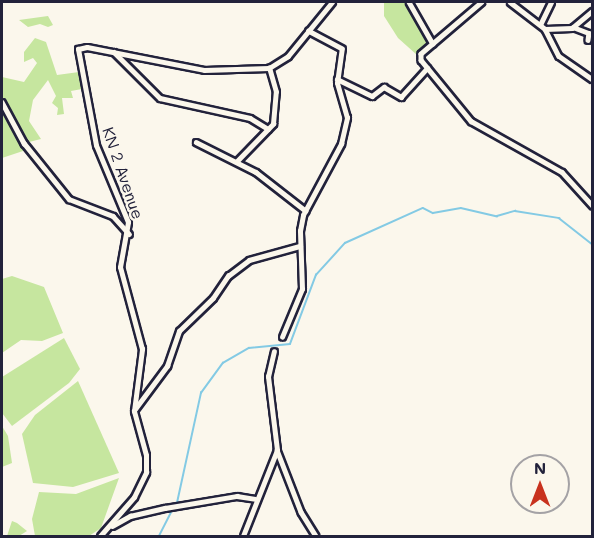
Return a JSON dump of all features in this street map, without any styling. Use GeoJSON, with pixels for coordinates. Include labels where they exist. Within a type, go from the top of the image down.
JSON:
{"type":"FeatureCollection","features":[{"type":"Feature","properties":{"kind":"main road"},"geometry":{"type":"LineString","coordinates":[[269,68],[288,56],[332,2]]}},
{"type":"Feature","properties":{"kind":"main road","name":"KN 2 Avenue"},"geometry":{"type":"LineString","coordinates":[[100,537],[112,526],[134,497],[146,472],[146,455],[134,411],[142,349],[120,267],[129,234],[123,208],[96,145],[77,53],[81,47],[204,70],[269,68]]}},
{"type":"Feature","properties":{"kind":"street"},"geometry":{"type":"LineString","coordinates":[[409,2],[433,44]]}},
{"type":"Feature","properties":{"kind":"street"},"geometry":{"type":"LineString","coordinates":[[482,2],[421,54],[427,68],[471,122],[562,172],[592,206]]}},
{"type":"Feature","properties":{"kind":"street"},"geometry":{"type":"LineString","coordinates":[[510,2],[545,29],[559,56],[592,79]]}},
{"type":"Feature","properties":{"kind":"street"},"geometry":{"type":"LineString","coordinates":[[540,25],[551,2]]}},
{"type":"Feature","properties":{"kind":"street"},"geometry":{"type":"LineString","coordinates":[[573,27],[592,11]]}},
{"type":"Feature","properties":{"kind":"street"},"geometry":{"type":"LineString","coordinates":[[545,29],[573,27],[589,33],[588,40]]}},
{"type":"Feature","properties":{"kind":"street"},"geometry":{"type":"LineString","coordinates":[[282,337],[302,289],[300,246],[306,211],[344,136],[347,118],[337,79],[342,49],[308,31]]}},
{"type":"Feature","properties":{"kind":"street"},"geometry":{"type":"LineString","coordinates":[[114,52],[160,98],[250,118],[268,129]]}},
{"type":"Feature","properties":{"kind":"street"},"geometry":{"type":"LineString","coordinates":[[237,161],[273,124],[276,97],[269,68]]}},
{"type":"Feature","properties":{"kind":"street"},"geometry":{"type":"LineString","coordinates":[[337,79],[372,96],[382,87],[401,97],[427,68]]}},
{"type":"Feature","properties":{"kind":"street"},"geometry":{"type":"LineString","coordinates":[[2,102],[24,143],[69,199],[113,216],[129,234]]}},
{"type":"Feature","properties":{"kind":"street"},"geometry":{"type":"LineString","coordinates":[[196,142],[237,161],[274,184],[306,211]]}},
{"type":"Feature","properties":{"kind":"street"},"geometry":{"type":"LineString","coordinates":[[134,411],[167,366],[179,331],[213,298],[228,276],[249,260],[300,246]]}},
{"type":"Feature","properties":{"kind":"street"},"geometry":{"type":"LineString","coordinates":[[274,352],[268,377],[277,450],[301,512],[316,537]]}},
{"type":"Feature","properties":{"kind":"street"},"geometry":{"type":"LineString","coordinates":[[243,537],[255,499],[277,450]]}},
{"type":"Feature","properties":{"kind":"street"},"geometry":{"type":"LineString","coordinates":[[112,526],[130,516],[157,509],[237,496],[255,499]]}},
{"type":"Feature","properties":{"kind":"green space"},"geometry":{"type":"Polygon","coordinates":[[[384,2],[406,2],[431,44],[417,55],[398,38],[384,16],[384,2]]]}},
{"type":"Feature","properties":{"kind":"green space"},"geometry":{"type":"Polygon","coordinates":[[[48,16],[53,25],[48,27],[40,24],[28,27],[19,20],[48,16]]]}},
{"type":"Feature","properties":{"kind":"green space"},"geometry":{"type":"Polygon","coordinates":[[[35,38],[46,42],[57,75],[79,72],[82,89],[71,91],[73,98],[62,98],[64,114],[57,115],[58,108],[52,103],[56,96],[48,80],[33,100],[29,121],[41,139],[25,143],[29,149],[2,158],[2,77],[24,82],[37,63],[33,58],[24,62],[24,52],[35,38]]]}},
{"type":"Feature","properties":{"kind":"green space"},"geometry":{"type":"Polygon","coordinates":[[[12,276],[44,287],[63,333],[42,341],[21,340],[2,353],[2,279],[12,276]]]}},
{"type":"Feature","properties":{"kind":"green space"},"geometry":{"type":"Polygon","coordinates":[[[64,338],[80,369],[69,383],[12,426],[2,413],[2,377],[64,338]]]}},
{"type":"Feature","properties":{"kind":"green space"},"geometry":{"type":"Polygon","coordinates":[[[78,381],[119,473],[73,487],[33,483],[22,434],[35,415],[78,381]]]}},
{"type":"Feature","properties":{"kind":"green space"},"geometry":{"type":"Polygon","coordinates":[[[2,426],[8,436],[12,463],[2,467],[2,426]]]}},
{"type":"Feature","properties":{"kind":"green space"},"geometry":{"type":"Polygon","coordinates":[[[119,478],[101,528],[89,536],[35,536],[32,519],[39,492],[76,494],[119,478]]]}},
{"type":"Feature","properties":{"kind":"green space"},"geometry":{"type":"Polygon","coordinates":[[[12,521],[27,531],[19,536],[7,536],[12,521]]]}},
{"type":"Feature","properties":{"kind":"waterway"},"geometry":{"type":"LineString","coordinates":[[177,503],[201,393],[223,363],[249,348],[290,344],[316,275],[345,243],[423,208],[433,213],[461,208],[497,216],[515,211],[559,218],[592,244]]}},
{"type":"Feature","properties":{"kind":"waterway"},"geometry":{"type":"LineString","coordinates":[[159,536],[173,509]]}}]}
